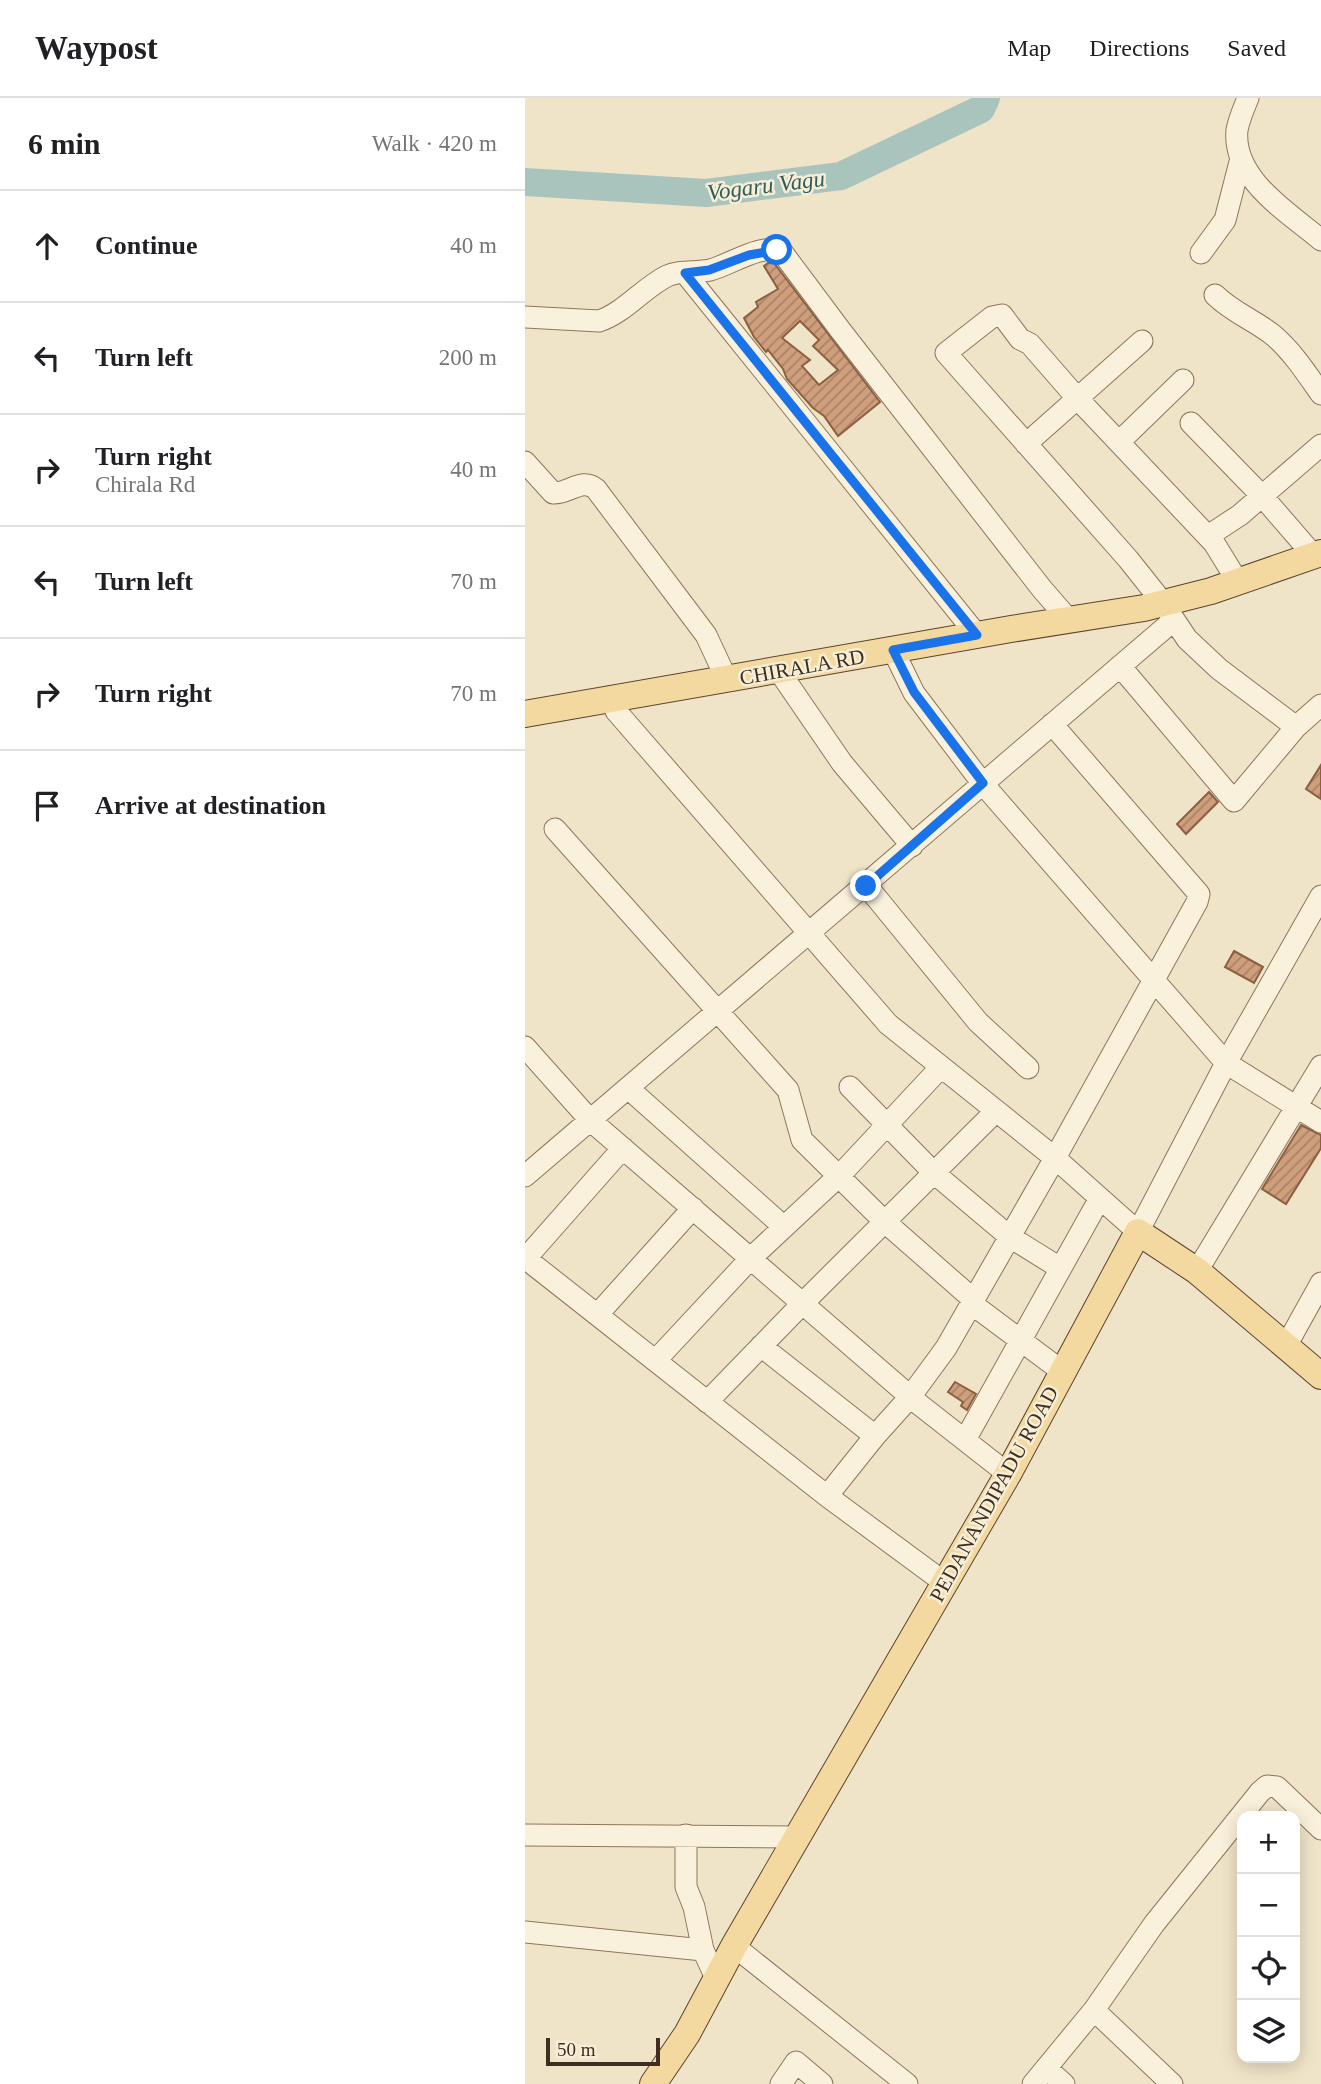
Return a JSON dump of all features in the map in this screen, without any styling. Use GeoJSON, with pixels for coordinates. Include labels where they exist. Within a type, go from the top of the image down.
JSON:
{"type":"FeatureCollection","features":[{"type":"Feature","properties":{"kind":"main road","name":"CHIRALA RD"},"geometry":{"type":"LineString","coordinates":[[525,715],[1068,620],[1144,608],[1168,612],[1238,582],[1318,554]]}},
{"type":"Feature","properties":{"kind":"main road"},"geometry":{"type":"LineString","coordinates":[[1138,1232],[1197,1271],[1321,1376]]}},
{"type":"Feature","properties":{"kind":"main road","name":"PEDANANDIPADU ROAD"},"geometry":{"type":"LineString","coordinates":[[653,2084],[687,2034],[797,1837],[1008,1474],[1138,1232]]}},
{"type":"Feature","properties":{"kind":"street"},"geometry":{"type":"LineString","coordinates":[[1241,103],[1237,140],[1248,173],[1259,188],[1321,240]]}},
{"type":"Feature","properties":{"kind":"street"},"geometry":{"type":"LineString","coordinates":[[1201,253],[1225,220],[1241,158]]}},
{"type":"Feature","properties":{"kind":"street"},"geometry":{"type":"LineString","coordinates":[[525,317],[599,321],[669,275],[709,270],[772,249],[782,252],[866,364],[1068,620]]}},
{"type":"Feature","properties":{"kind":"street"},"geometry":{"type":"LineString","coordinates":[[685,273],[977,635]]}},
{"type":"Feature","properties":{"kind":"street"},"geometry":{"type":"LineString","coordinates":[[1215,295],[1275,337],[1321,394]]}},
{"type":"Feature","properties":{"kind":"street"},"geometry":{"type":"LineString","coordinates":[[1238,582],[1208,536],[1077,398],[1030,344],[1020,339],[1002,315],[992,317],[946,353],[1128,559],[1187,639],[1219,669],[1296,727]]}},
{"type":"Feature","properties":{"kind":"street"},"geometry":{"type":"LineString","coordinates":[[1026,444],[1142,341]]}},
{"type":"Feature","properties":{"kind":"street"},"geometry":{"type":"LineString","coordinates":[[1119,442],[1183,380]]}},
{"type":"Feature","properties":{"kind":"street"},"geometry":{"type":"LineString","coordinates":[[1191,423],[1318,554]]}},
{"type":"Feature","properties":{"kind":"street"},"geometry":{"type":"LineString","coordinates":[[1208,536],[1263,497],[1321,444]]}},
{"type":"Feature","properties":{"kind":"street"},"geometry":{"type":"LineString","coordinates":[[525,462],[553,493],[584,483],[589,483],[596,489],[706,635],[727,680]]}},
{"type":"Feature","properties":{"kind":"street"},"geometry":{"type":"LineString","coordinates":[[525,1176],[1120,666],[1168,612]]}},
{"type":"Feature","properties":{"kind":"street"},"geometry":{"type":"LineString","coordinates":[[893,650],[914,692],[983,783],[1226,1063],[1321,1122]]}},
{"type":"Feature","properties":{"kind":"street"},"geometry":{"type":"LineString","coordinates":[[1120,666],[1234,801],[1296,727],[1319,712]]}},
{"type":"Feature","properties":{"kind":"street"},"geometry":{"type":"LineString","coordinates":[[779,671],[842,763],[912,846]]}},
{"type":"Feature","properties":{"kind":"street"},"geometry":{"type":"LineString","coordinates":[[612,700],[616,711],[888,1024],[1055,1158],[1138,1232]]}},
{"type":"Feature","properties":{"kind":"street"},"geometry":{"type":"LineString","coordinates":[[827,1496],[910,1397],[946,1348],[1197,902],[1199,894],[1052,724]]}},
{"type":"Feature","properties":{"kind":"street"},"geometry":{"type":"LineString","coordinates":[[555,829],[787,1090],[802,1140],[885,1222],[973,1302],[1019,1342],[1063,1372]]}},
{"type":"Feature","properties":{"kind":"street"},"geometry":{"type":"LineString","coordinates":[[866,886],[978,1023],[1028,1068]]}},
{"type":"Feature","properties":{"kind":"street","name":"PEDANANDIPADU ROAD"},"geometry":{"type":"LineString","coordinates":[[1138,1232],[1226,1063],[1321,896]]}},
{"type":"Feature","properties":{"kind":"street"},"geometry":{"type":"LineString","coordinates":[[525,1047],[590,1120],[910,1397],[1008,1474]]}},
{"type":"Feature","properties":{"kind":"street"},"geometry":{"type":"LineString","coordinates":[[1197,1271],[1321,1066]]}},
{"type":"Feature","properties":{"kind":"street"},"geometry":{"type":"LineString","coordinates":[[656,1360],[751,1258],[838,1177],[941,1067]]}},
{"type":"Feature","properties":{"kind":"street"},"geometry":{"type":"LineString","coordinates":[[850,1087],[935,1173],[1010,1237],[1060,1268]]}},
{"type":"Feature","properties":{"kind":"street"},"geometry":{"type":"LineString","coordinates":[[628,1088],[784,1227]]}},
{"type":"Feature","properties":{"kind":"street"},"geometry":{"type":"LineString","coordinates":[[707,1402],[996,1111]]}},
{"type":"Feature","properties":{"kind":"street"},"geometry":{"type":"LineString","coordinates":[[623,1148],[526,1258],[827,1496],[945,1583]]}},
{"type":"Feature","properties":{"kind":"street"},"geometry":{"type":"LineString","coordinates":[[965,1440],[1100,1198]]}},
{"type":"Feature","properties":{"kind":"street"},"geometry":{"type":"LineString","coordinates":[[597,1314],[692,1208]]}},
{"type":"Feature","properties":{"kind":"street"},"geometry":{"type":"LineString","coordinates":[[1286,1346],[1321,1283]]}},
{"type":"Feature","properties":{"kind":"street"},"geometry":{"type":"LineString","coordinates":[[761,1346],[875,1436]]}},
{"type":"Feature","properties":{"kind":"street"},"geometry":{"type":"LineString","coordinates":[[1065,2084],[1039,2076],[1094,2010],[1154,1924],[1260,1792],[1268,1786],[1277,1787],[1321,1829]]}},
{"type":"Feature","properties":{"kind":"street"},"geometry":{"type":"LineString","coordinates":[[525,1835],[797,1837]]}},
{"type":"Feature","properties":{"kind":"street"},"geometry":{"type":"LineString","coordinates":[[686,1835],[686,1887],[694,1907],[703,1950],[717,1980]]}},
{"type":"Feature","properties":{"kind":"street"},"geometry":{"type":"LineString","coordinates":[[525,1932],[703,1950]]}},
{"type":"Feature","properties":{"kind":"street"},"geometry":{"type":"LineString","coordinates":[[734,1947],[907,2084]]}},
{"type":"Feature","properties":{"kind":"street"},"geometry":{"type":"LineString","coordinates":[[1094,2010],[1172,2084]]}},
{"type":"Feature","properties":{"kind":"street"},"geometry":{"type":"LineString","coordinates":[[781,2084],[796,2062],[822,2084]]}},
{"type":"Feature","properties":{"kind":"building"},"geometry":{"type":"Polygon","coordinates":[[[774,263],[880,402],[838,436],[824,416],[813,408],[787,379],[783,369],[754,337],[744,318],[758,307],[756,302],[778,289],[764,266],[774,263]],[[800,321],[782,338],[810,360],[802,366],[819,385],[838,370],[813,346],[819,340],[800,321]]]}},
{"type":"Feature","properties":{"kind":"building"},"geometry":{"type":"Polygon","coordinates":[[[1321,765],[1321,799],[1306,789],[1321,765]]]}},
{"type":"Feature","properties":{"kind":"building"},"geometry":{"type":"Polygon","coordinates":[[[1209,792],[1218,802],[1186,834],[1177,824],[1209,792]]]}},
{"type":"Feature","properties":{"kind":"building"},"geometry":{"type":"Polygon","coordinates":[[[1234,951],[1263,967],[1254,983],[1225,967],[1234,951]]]}},
{"type":"Feature","properties":{"kind":"building"},"geometry":{"type":"Polygon","coordinates":[[[1301,1125],[1321,1135],[1321,1148],[1286,1204],[1262,1189],[1301,1125]]]}},
{"type":"Feature","properties":{"kind":"building"},"geometry":{"type":"Polygon","coordinates":[[[955,1382],[976,1394],[967,1410],[961,1406],[963,1402],[948,1392],[955,1382]]]}},
{"type":"Feature","properties":{"kind":"waterway","name":"Vogaru Vagu"},"geometry":{"type":"LineString","coordinates":[[525,182],[706,193],[841,176],[981,109],[986,98]]}},
{"type":"Feature","properties":{"kind":"route"},"geometry":{"type":"LineString","coordinates":[[777,250],[749,255],[709,270],[685,273],[977,635],[893,650],[914,692],[983,783],[866,886]]}}]}
